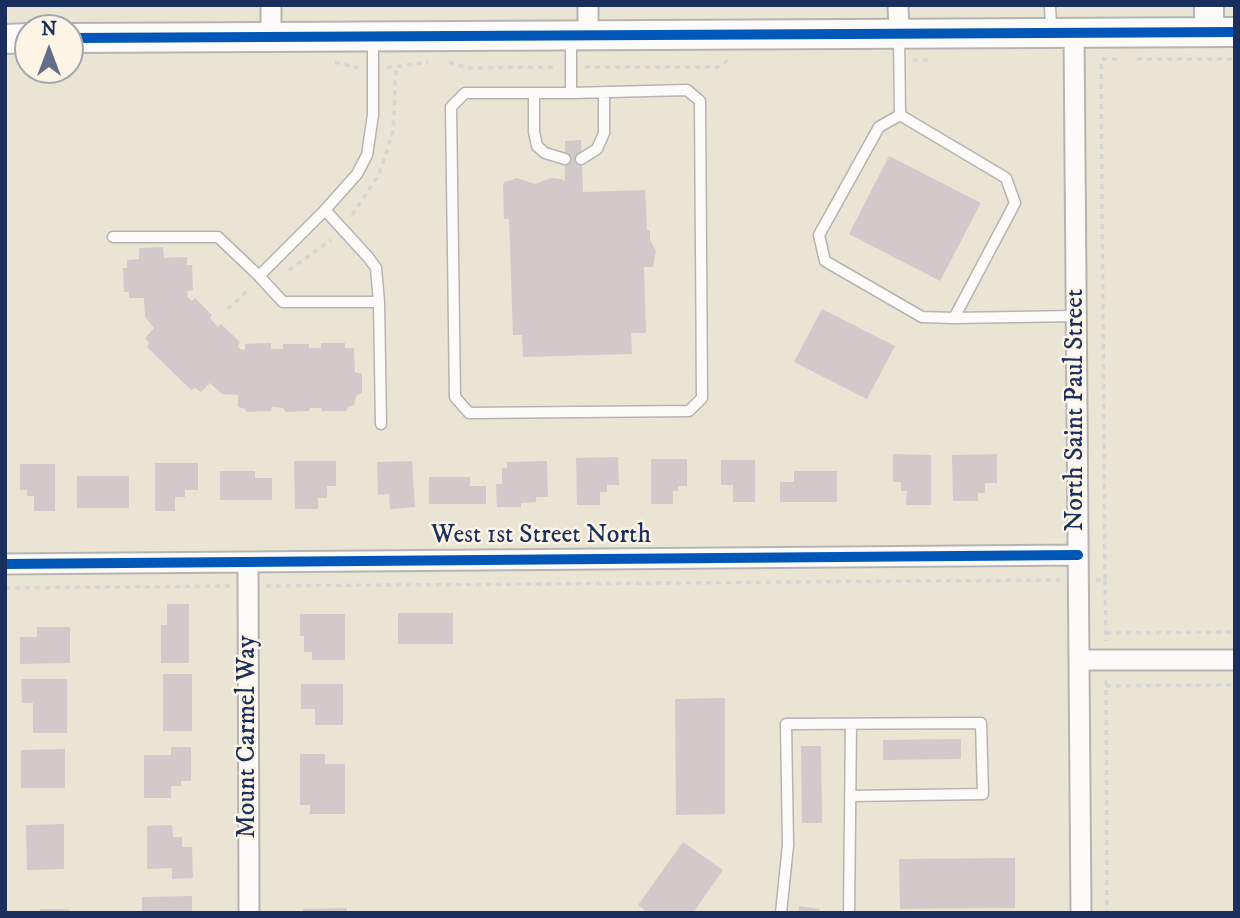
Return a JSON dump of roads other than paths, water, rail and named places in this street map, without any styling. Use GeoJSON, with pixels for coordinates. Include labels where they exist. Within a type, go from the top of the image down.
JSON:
{"type":"FeatureCollection","features":[{"type":"Feature","properties":{"kind":"street"},"geometry":{"type":"LineString","coordinates":[[271,5],[271,37]]}},
{"type":"Feature","properties":{"kind":"street"},"geometry":{"type":"LineString","coordinates":[[580,36],[588,5]]}},
{"type":"Feature","properties":{"kind":"street"},"geometry":{"type":"LineString","coordinates":[[898,5],[899,34]]}},
{"type":"Feature","properties":{"kind":"street"},"geometry":{"type":"LineString","coordinates":[[84,38],[1062,33],[1218,23]]}},
{"type":"Feature","properties":{"kind":"street","name":"North Saint Paul Street"},"geometry":{"type":"LineString","coordinates":[[1062,33],[1076,316],[1081,913]]}},
{"type":"Feature","properties":{"kind":"street","name":"West 1st Street North"},"geometry":{"type":"LineString","coordinates":[[5,564],[1078,555]]}},
{"type":"Feature","properties":{"kind":"street","name":"Mount Carmel Way"},"geometry":{"type":"LineString","coordinates":[[248,562],[250,913]]}},
{"type":"Feature","properties":{"kind":"street"},"geometry":{"type":"LineString","coordinates":[[1079,660],[1235,660]]}},
{"type":"Feature","properties":{"kind":"lane"},"geometry":{"type":"LineString","coordinates":[[1050,5],[1062,33]]}},
{"type":"Feature","properties":{"kind":"lane"},"geometry":{"type":"LineString","coordinates":[[899,34],[900,115]]}},
{"type":"Feature","properties":{"kind":"lane"},"geometry":{"type":"LineString","coordinates":[[571,93],[580,36]]}},
{"type":"Feature","properties":{"kind":"lane"},"geometry":{"type":"LineString","coordinates":[[259,276],[325,210],[356,174],[366,155],[373,115],[373,37]]}},
{"type":"Feature","properties":{"kind":"lane"},"geometry":{"type":"LineString","coordinates":[[687,90],[700,101],[702,398],[689,411],[469,413],[455,397],[452,107],[465,93],[571,93],[687,90]]}},
{"type":"Feature","properties":{"kind":"lane"},"geometry":{"type":"LineString","coordinates":[[534,93],[534,132],[537,146],[545,153],[565,159]]}},
{"type":"Feature","properties":{"kind":"lane"},"geometry":{"type":"LineString","coordinates":[[581,159],[597,149],[604,133],[604,93]]}},
{"type":"Feature","properties":{"kind":"lane"},"geometry":{"type":"LineString","coordinates":[[900,115],[1006,178],[1015,203],[954,318]]}},
{"type":"Feature","properties":{"kind":"lane"},"geometry":{"type":"LineString","coordinates":[[900,115],[880,127],[820,235],[825,261],[922,317],[1076,316]]}},
{"type":"Feature","properties":{"kind":"lane"},"geometry":{"type":"LineString","coordinates":[[325,210],[376,268],[381,424]]}},
{"type":"Feature","properties":{"kind":"lane"},"geometry":{"type":"LineString","coordinates":[[113,237],[218,237],[283,302],[379,302]]}},
{"type":"Feature","properties":{"kind":"lane"},"geometry":{"type":"LineString","coordinates":[[781,913],[788,845],[786,724],[981,723],[983,794],[850,796]]}},
{"type":"Feature","properties":{"kind":"lane"},"geometry":{"type":"LineString","coordinates":[[849,913],[851,724]]}}]}
